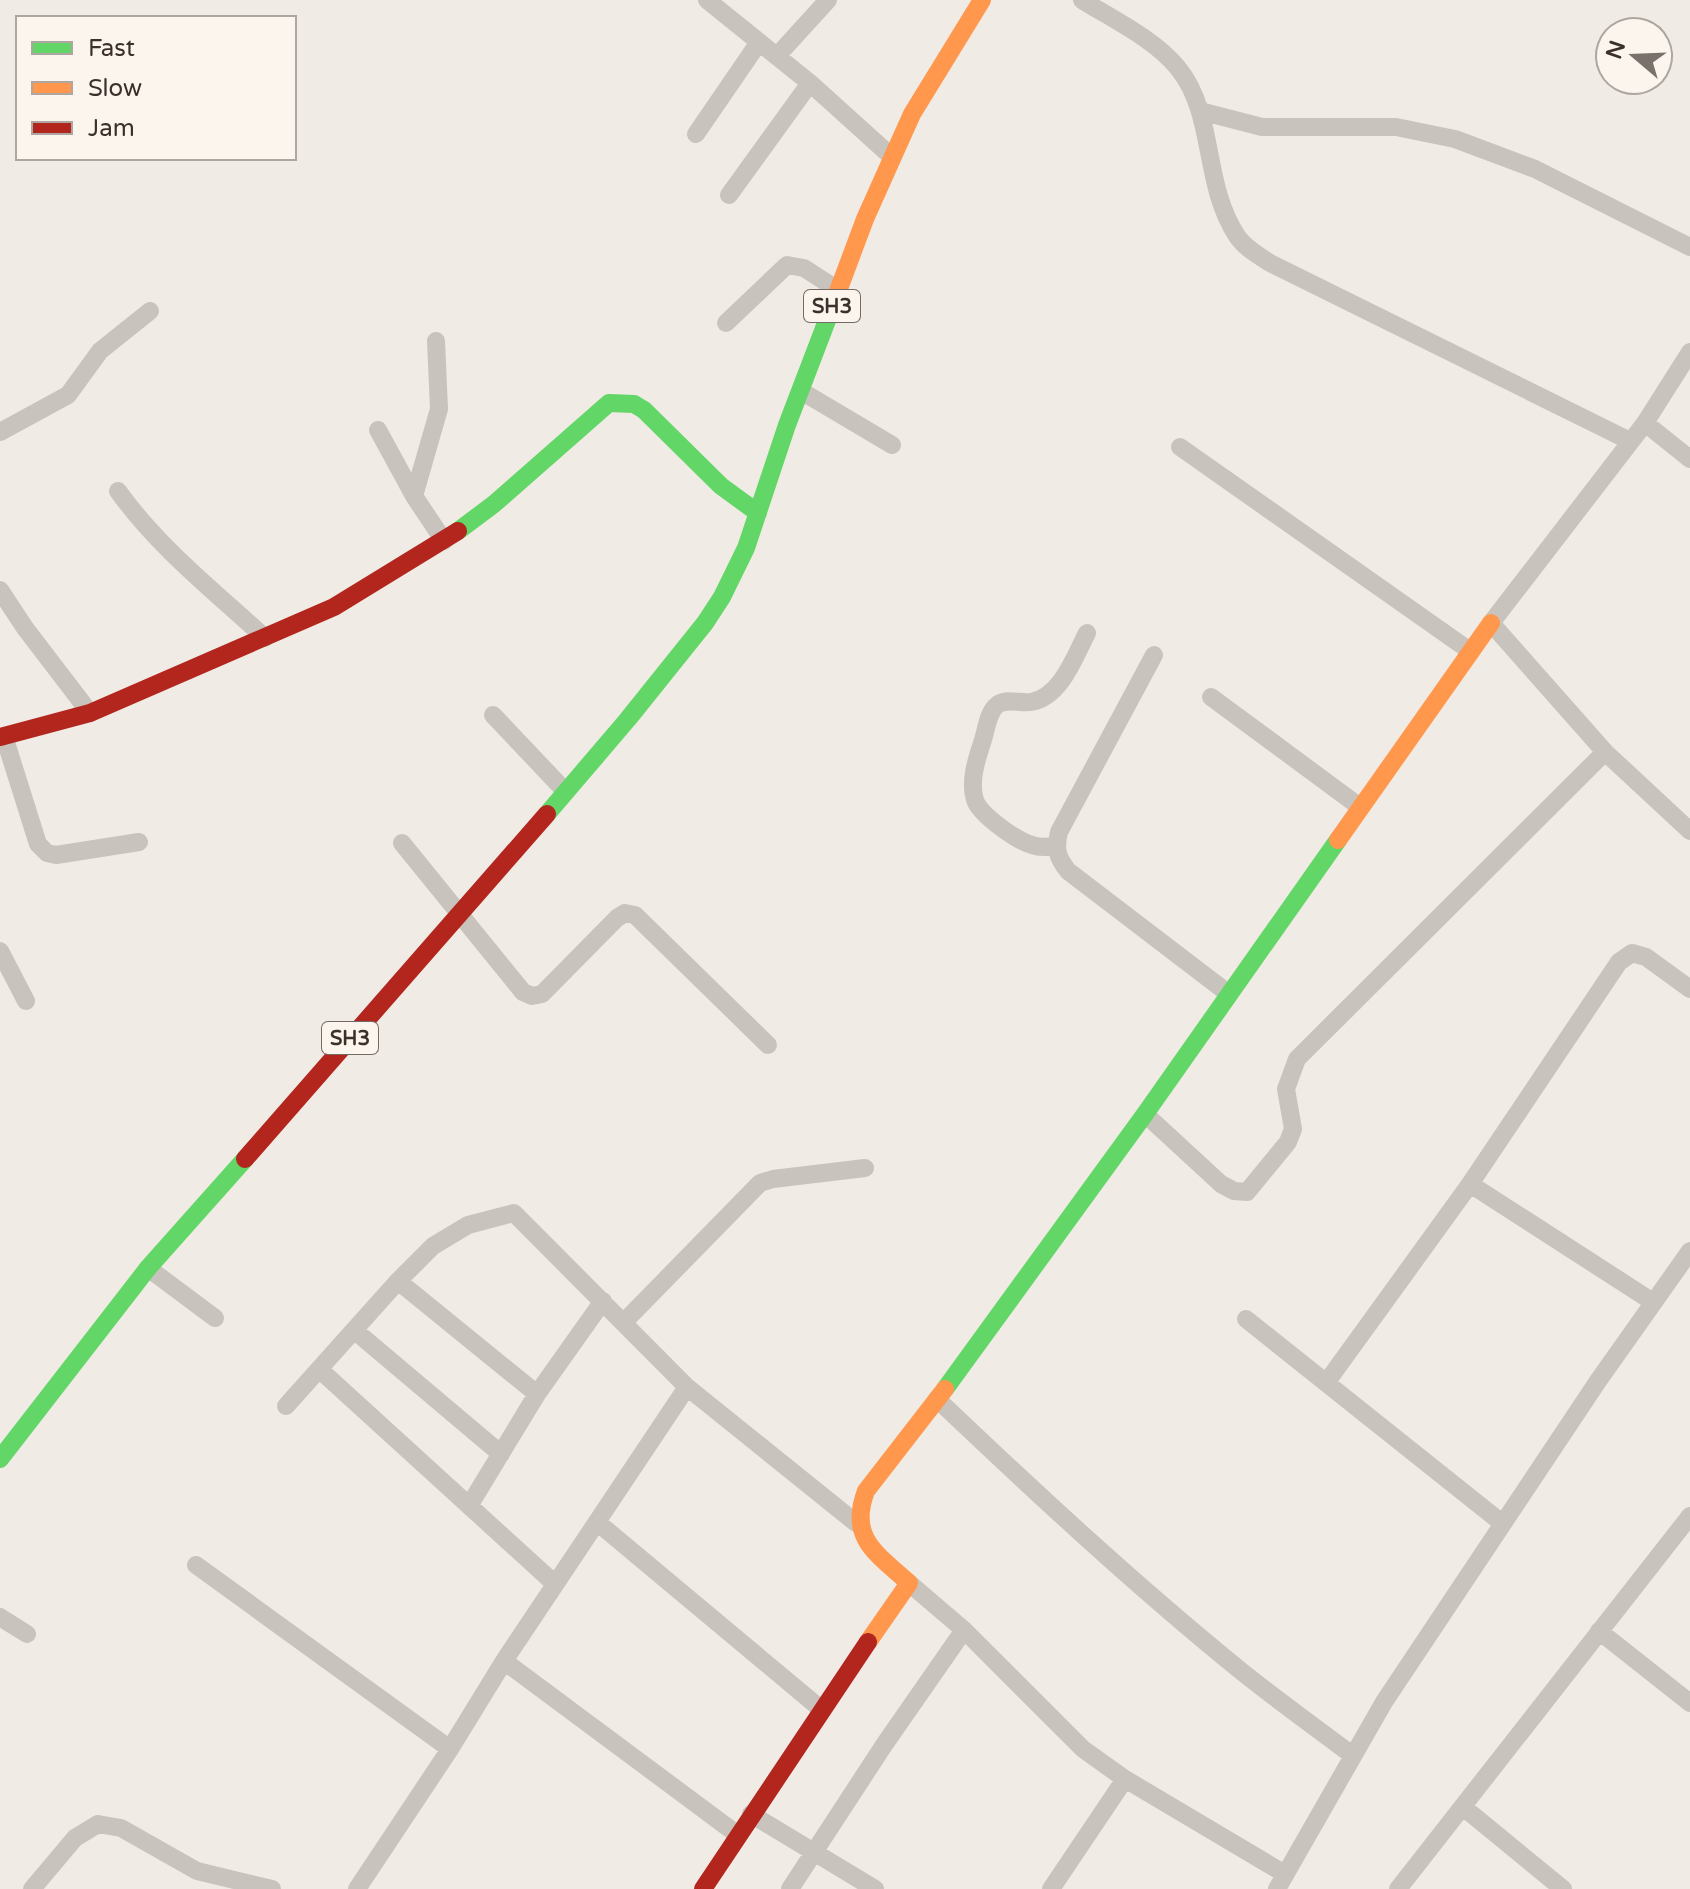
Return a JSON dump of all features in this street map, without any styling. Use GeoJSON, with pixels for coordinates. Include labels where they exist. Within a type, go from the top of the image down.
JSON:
{"type":"FeatureCollection","features":[{"type":"Feature","properties":{"kind":"street"},"geometry":{"type":"LineString","coordinates":[[707,0],[810,83],[892,157]]}},
{"type":"Feature","properties":{"kind":"street"},"geometry":{"type":"LineString","coordinates":[[777,56],[828,0]]}},
{"type":"Feature","properties":{"kind":"street","name":"SH3"},"geometry":{"type":"LineString","coordinates":[[0,1459],[148,1268],[462,914],[705,623],[735,571],[838,290],[892,157],[912,114],[982,0]]}},
{"type":"Feature","properties":{"kind":"street"},"geometry":{"type":"LineString","coordinates":[[1082,0],[1155,47],[1178,68],[1200,111],[1216,195],[1238,238],[1253,252],[1630,441]]}},
{"type":"Feature","properties":{"kind":"street"},"geometry":{"type":"LineString","coordinates":[[696,134],[759,42]]}},
{"type":"Feature","properties":{"kind":"street"},"geometry":{"type":"LineString","coordinates":[[729,195],[810,83]]}},
{"type":"Feature","properties":{"kind":"street"},"geometry":{"type":"LineString","coordinates":[[1200,111],[1262,127],[1396,127],[1455,139],[1535,169],[1690,247]]}},
{"type":"Feature","properties":{"kind":"street"},"geometry":{"type":"LineString","coordinates":[[726,323],[787,265],[804,268],[838,290]]}},
{"type":"Feature","properties":{"kind":"street"},"geometry":{"type":"LineString","coordinates":[[0,432],[68,395],[100,351],[150,311]]}},
{"type":"Feature","properties":{"kind":"street"},"geometry":{"type":"LineString","coordinates":[[414,496],[439,409],[436,341]]}},
{"type":"Feature","properties":{"kind":"street"},"geometry":{"type":"LineString","coordinates":[[856,1523],[859,1504],[866,1491],[1145,1114],[1470,651],[1645,423],[1690,352]]}},
{"type":"Feature","properties":{"kind":"street"},"geometry":{"type":"LineString","coordinates":[[801,391],[892,445]]}},
{"type":"Feature","properties":{"kind":"street"},"geometry":{"type":"LineString","coordinates":[[139,842],[56,855],[47,853],[38,844],[2,737],[90,713],[334,607],[444,541],[494,504],[609,403],[634,404],[644,410],[721,486],[758,513]]}},
{"type":"Feature","properties":{"kind":"street"},"geometry":{"type":"LineString","coordinates":[[1645,423],[1690,459]]}},
{"type":"Feature","properties":{"kind":"street"},"geometry":{"type":"LineString","coordinates":[[378,430],[414,496],[444,541]]}},
{"type":"Feature","properties":{"kind":"street"},"geometry":{"type":"LineString","coordinates":[[1180,447],[1470,651]]}},
{"type":"Feature","properties":{"kind":"street"},"geometry":{"type":"LineString","coordinates":[[118,491],[137,518],[265,638]]}},
{"type":"Feature","properties":{"kind":"street"},"geometry":{"type":"LineString","coordinates":[[0,590],[90,713]]}},
{"type":"Feature","properties":{"kind":"street"},"geometry":{"type":"LineString","coordinates":[[1491,623],[1605,752],[1690,831]]}},
{"type":"Feature","properties":{"kind":"street"},"geometry":{"type":"LineString","coordinates":[[1056,846],[1035,847],[1026,843],[982,812],[975,801],[973,783],[977,760],[996,705],[1002,702],[1032,702],[1045,697],[1064,675],[1087,633]]}},
{"type":"Feature","properties":{"kind":"street"},"geometry":{"type":"LineString","coordinates":[[1154,655],[1059,832],[1056,846],[1059,859],[1068,871],[1229,994]]}},
{"type":"Feature","properties":{"kind":"street"},"geometry":{"type":"LineString","coordinates":[[1211,697],[1360,807]]}},
{"type":"Feature","properties":{"kind":"street"},"geometry":{"type":"LineString","coordinates":[[493,715],[565,791]]}},
{"type":"Feature","properties":{"kind":"street"},"geometry":{"type":"LineString","coordinates":[[1145,1114],[1221,1184],[1234,1191],[1247,1192],[1288,1142],[1293,1129],[1286,1089],[1297,1059],[1605,752]]}},
{"type":"Feature","properties":{"kind":"street"},"geometry":{"type":"LineString","coordinates":[[402,843],[523,992],[532,996],[542,994],[617,918],[625,913],[635,915],[768,1045]]}},
{"type":"Feature","properties":{"kind":"street"},"geometry":{"type":"LineString","coordinates":[[0,951],[26,1001]]}},
{"type":"Feature","properties":{"kind":"street"},"geometry":{"type":"LineString","coordinates":[[1326,1383],[1470,1184],[1619,962],[1632,953],[1646,957],[1690,989]]}},
{"type":"Feature","properties":{"kind":"street"},"geometry":{"type":"LineString","coordinates":[[624,1322],[760,1183],[865,1168]]}},
{"type":"Feature","properties":{"kind":"street"},"geometry":{"type":"LineString","coordinates":[[1470,1184],[1653,1302]]}},
{"type":"Feature","properties":{"kind":"street"},"geometry":{"type":"LineString","coordinates":[[286,1406],[398,1281],[444,1237],[468,1225],[514,1213],[687,1387],[856,1523],[866,1542],[964,1630],[1063,1732],[1125,1779],[1281,1882],[1352,1755],[1502,1523],[1690,1251]]}},
{"type":"Feature","properties":{"kind":"street"},"geometry":{"type":"LineString","coordinates":[[148,1268],[215,1318]]}},
{"type":"Feature","properties":{"kind":"street"},"geometry":{"type":"LineString","coordinates":[[398,1281],[537,1394]]}},
{"type":"Feature","properties":{"kind":"street"},"geometry":{"type":"LineString","coordinates":[[469,1506],[537,1394],[603,1301]]}},
{"type":"Feature","properties":{"kind":"street"},"geometry":{"type":"LineString","coordinates":[[1246,1319],[1502,1523]]}},
{"type":"Feature","properties":{"kind":"street"},"geometry":{"type":"LineString","coordinates":[[354,1330],[501,1454]]}},
{"type":"Feature","properties":{"kind":"street"},"geometry":{"type":"LineString","coordinates":[[319,1369],[555,1584]]}},
{"type":"Feature","properties":{"kind":"street"},"geometry":{"type":"LineString","coordinates":[[357,1889],[504,1661],[687,1387]]}},
{"type":"Feature","properties":{"kind":"street"},"geometry":{"type":"LineString","coordinates":[[937,1399],[1058,1515],[1169,1611],[1352,1755]]}},
{"type":"Feature","properties":{"kind":"street"},"geometry":{"type":"LineString","coordinates":[[1398,1889],[1690,1516]]}},
{"type":"Feature","properties":{"kind":"street"},"geometry":{"type":"LineString","coordinates":[[597,1522],[822,1710]]}},
{"type":"Feature","properties":{"kind":"street"},"geometry":{"type":"LineString","coordinates":[[196,1565],[450,1749]]}},
{"type":"Feature","properties":{"kind":"street"},"geometry":{"type":"LineString","coordinates":[[703,1889],[909,1583]]}},
{"type":"Feature","properties":{"kind":"street"},"geometry":{"type":"LineString","coordinates":[[0,1617],[27,1634]]}},
{"type":"Feature","properties":{"kind":"street"},"geometry":{"type":"LineString","coordinates":[[790,1889],[964,1630]]}},
{"type":"Feature","properties":{"kind":"street"},"geometry":{"type":"LineString","coordinates":[[1599,1631],[1690,1703]]}},
{"type":"Feature","properties":{"kind":"street"},"geometry":{"type":"LineString","coordinates":[[504,1661],[738,1835]]}},
{"type":"Feature","properties":{"kind":"street"},"geometry":{"type":"LineString","coordinates":[[1051,1889],[1125,1779]]}},
{"type":"Feature","properties":{"kind":"street"},"geometry":{"type":"LineString","coordinates":[[1463,1807],[1563,1889]]}},
{"type":"Feature","properties":{"kind":"street"},"geometry":{"type":"LineString","coordinates":[[751,1814],[875,1889]]}},
{"type":"Feature","properties":{"kind":"street"},"geometry":{"type":"LineString","coordinates":[[32,1889],[75,1838],[98,1824],[121,1828],[197,1871],[272,1889]]}},
{"type":"Feature","properties":{"kind":"traffic: fast"},"geometry":{"type":"LineString","coordinates":[[547,814],[628,719],[705,623],[722,597],[746,548],[787,425],[831,310]]}},
{"type":"Feature","properties":{"kind":"traffic: fast"},"geometry":{"type":"LineString","coordinates":[[458,531],[494,504],[609,403],[634,404],[644,410],[721,486],[758,513]]}},
{"type":"Feature","properties":{"kind":"traffic: fast"},"geometry":{"type":"LineString","coordinates":[[945,1389],[1145,1114],[1338,840]]}},
{"type":"Feature","properties":{"kind":"traffic: fast"},"geometry":{"type":"LineString","coordinates":[[0,1459],[148,1268],[245,1159]]}},
{"type":"Feature","properties":{"kind":"traffic: slow"},"geometry":{"type":"LineString","coordinates":[[831,310],[865,219],[912,114],[982,0]]}},
{"type":"Feature","properties":{"kind":"traffic: slow"},"geometry":{"type":"LineString","coordinates":[[1338,840],[1491,623]]}},
{"type":"Feature","properties":{"kind":"traffic: slow"},"geometry":{"type":"LineString","coordinates":[[868,1642],[909,1583],[869,1544],[863,1533],[861,1507],[866,1491],[945,1389]]}},
{"type":"Feature","properties":{"kind":"traffic: jam"},"geometry":{"type":"LineString","coordinates":[[0,737],[90,713],[334,607],[458,531]]}},
{"type":"Feature","properties":{"kind":"traffic: jam"},"geometry":{"type":"LineString","coordinates":[[245,1159],[547,814]]}},
{"type":"Feature","properties":{"kind":"traffic: jam"},"geometry":{"type":"LineString","coordinates":[[703,1889],[868,1642]]}}]}
